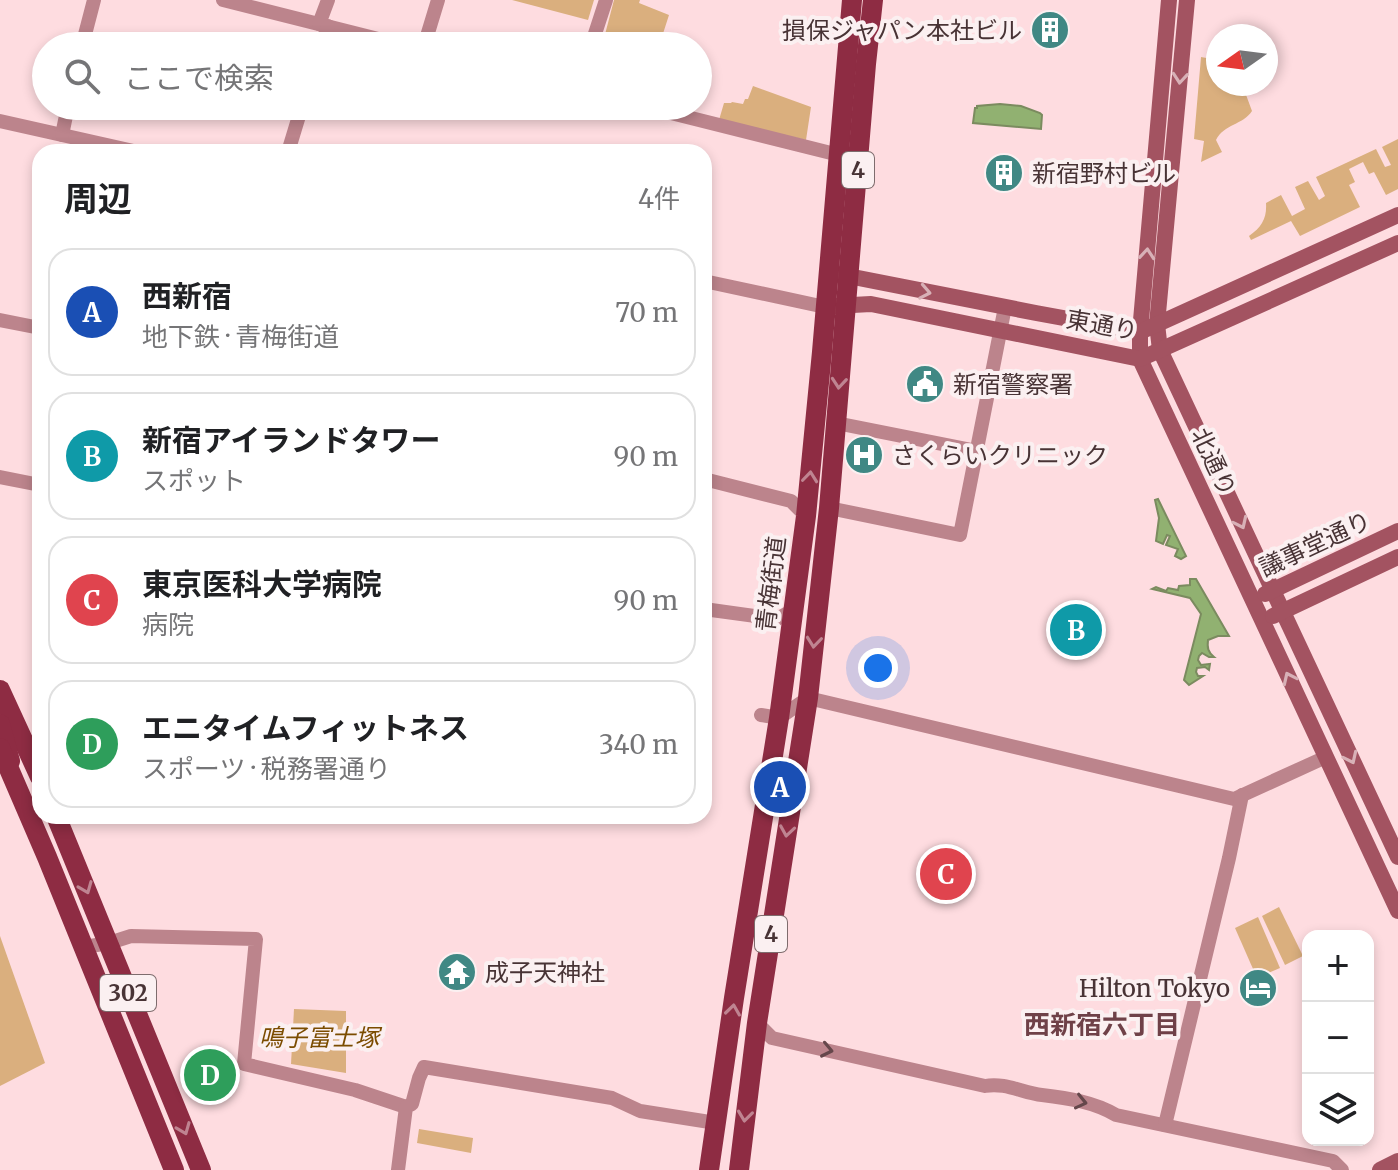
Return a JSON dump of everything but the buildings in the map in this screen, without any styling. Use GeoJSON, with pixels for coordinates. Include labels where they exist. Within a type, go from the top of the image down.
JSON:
{"type":"FeatureCollection","features":[{"type":"Feature","properties":{"kind":"main road","name":"青梅街道"},"geometry":{"type":"LineString","coordinates":[[839,274],[832,243],[852,0]]}},
{"type":"Feature","properties":{"kind":"main road","name":"青梅街道"},"geometry":{"type":"LineString","coordinates":[[709,1170],[745,926],[770,717],[793,610],[806,516],[827,306],[839,274],[873,0]]}},
{"type":"Feature","properties":{"kind":"main road","name":"北通り"},"geometry":{"type":"LineString","coordinates":[[1169,0],[1140,359],[1398,911]]}},
{"type":"Feature","properties":{"kind":"main road","name":"北通り"},"geometry":{"type":"LineString","coordinates":[[1187,0],[1157,324],[1160,350],[1396,848]]}},
{"type":"Feature","properties":{"kind":"main road","name":"東通り"},"geometry":{"type":"LineString","coordinates":[[839,274],[1140,332],[1398,215]]}},
{"type":"Feature","properties":{"kind":"main road","name":"東通り"},"geometry":{"type":"LineString","coordinates":[[827,306],[871,304],[1140,359],[1398,243]]}},
{"type":"Feature","properties":{"kind":"main road","name":"青梅街道"},"geometry":{"type":"LineString","coordinates":[[739,1170],[757,1023],[808,698],[829,508],[836,423],[827,306]]}},
{"type":"Feature","properties":{"kind":"main road","name":"議事堂通り"},"geometry":{"type":"LineString","coordinates":[[1253,600],[1398,531]]}},
{"type":"Feature","properties":{"kind":"main road","name":"議事堂通り"},"geometry":{"type":"LineString","coordinates":[[1262,621],[1398,557]]}},
{"type":"Feature","properties":{"kind":"main road"},"geometry":{"type":"LineString","coordinates":[[0,690],[32,760]]}},
{"type":"Feature","properties":{"kind":"main road"},"geometry":{"type":"LineString","coordinates":[[0,724],[15,781]]}},
{"type":"Feature","properties":{"kind":"main road","name":"302"},"geometry":{"type":"LineString","coordinates":[[0,748],[32,822]]}},
{"type":"Feature","properties":{"kind":"main road","name":"302"},"geometry":{"type":"LineString","coordinates":[[33,824],[174,1170]]}},
{"type":"Feature","properties":{"kind":"main road","name":"302"},"geometry":{"type":"LineString","coordinates":[[59,824],[201,1170]]}},
{"type":"Feature","properties":{"kind":"main road"},"geometry":{"type":"LineString","coordinates":[[1372,855],[1396,848]]}},
{"type":"Feature","properties":{"kind":"main road"},"geometry":{"type":"LineString","coordinates":[[1382,875],[1398,868]]}},
{"type":"Feature","properties":{"kind":"main road"},"geometry":{"type":"LineString","coordinates":[[1380,1170],[1398,1161]]}},
{"type":"Feature","properties":{"kind":"street"},"geometry":{"type":"LineString","coordinates":[[86,32],[94,0]]}},
{"type":"Feature","properties":{"kind":"street"},"geometry":{"type":"LineString","coordinates":[[223,0],[351,32]]}},
{"type":"Feature","properties":{"kind":"street"},"geometry":{"type":"LineString","coordinates":[[322,32],[328,0]]}},
{"type":"Feature","properties":{"kind":"street"},"geometry":{"type":"LineString","coordinates":[[428,32],[438,0]]}},
{"type":"Feature","properties":{"kind":"street"},"geometry":{"type":"LineString","coordinates":[[596,32],[606,0]]}},
{"type":"Feature","properties":{"kind":"street"},"geometry":{"type":"LineString","coordinates":[[62,135],[65,120]]}},
{"type":"Feature","properties":{"kind":"street"},"geometry":{"type":"LineString","coordinates":[[290,144],[298,120]]}},
{"type":"Feature","properties":{"kind":"street"},"geometry":{"type":"LineString","coordinates":[[699,120],[839,155]]}},
{"type":"Feature","properties":{"kind":"street"},"geometry":{"type":"LineString","coordinates":[[0,121],[102,144]]}},
{"type":"Feature","properties":{"kind":"street"},"geometry":{"type":"LineString","coordinates":[[827,306],[818,300],[823,293],[832,243]]}},
{"type":"Feature","properties":{"kind":"street"},"geometry":{"type":"LineString","coordinates":[[712,283],[827,306]]}},
{"type":"Feature","properties":{"kind":"street"},"geometry":{"type":"LineString","coordinates":[[829,508],[960,535],[1005,307]]}},
{"type":"Feature","properties":{"kind":"street"},"geometry":{"type":"LineString","coordinates":[[0,320],[32,326]]}},
{"type":"Feature","properties":{"kind":"street"},"geometry":{"type":"LineString","coordinates":[[836,423],[977,451]]}},
{"type":"Feature","properties":{"kind":"street"},"geometry":{"type":"LineString","coordinates":[[0,477],[32,483]]}},
{"type":"Feature","properties":{"kind":"street"},"geometry":{"type":"LineString","coordinates":[[712,481],[791,501],[806,516]]}},
{"type":"Feature","properties":{"kind":"street"},"geometry":{"type":"LineString","coordinates":[[712,610],[777,619],[793,610]]}},
{"type":"Feature","properties":{"kind":"street"},"geometry":{"type":"LineString","coordinates":[[770,717],[808,698],[1234,799],[1326,757]]}},
{"type":"Feature","properties":{"kind":"street"},"geometry":{"type":"LineString","coordinates":[[1165,1125],[1242,795]]}},
{"type":"Feature","properties":{"kind":"street"},"geometry":{"type":"LineString","coordinates":[[84,947],[131,936],[256,939],[244,1064],[355,1090],[406,1107],[412,1104],[424,1067],[612,1098],[640,1111],[716,1123]]}},
{"type":"Feature","properties":{"kind":"street"},"geometry":{"type":"LineString","coordinates":[[757,1023],[772,1038],[985,1086],[996,1084],[1101,1106],[1116,1115],[1333,1161],[1342,1170]]}},
{"type":"Feature","properties":{"kind":"street"},"geometry":{"type":"LineString","coordinates":[[398,1170],[406,1107]]}},
{"type":"Feature","properties":{"kind":"green space"},"geometry":{"type":"Polygon","coordinates":[[[512,0],[594,0],[588,20],[512,0]]]}},
{"type":"Feature","properties":{"kind":"green space"},"geometry":{"type":"Polygon","coordinates":[[[614,0],[640,0],[639,3],[669,15],[664,32],[606,32],[614,0]]]}},
{"type":"Feature","properties":{"kind":"green space"},"geometry":{"type":"Polygon","coordinates":[[[1201,57],[1206,58],[1206,96],[1246,96],[1252,111],[1219,135],[1216,140],[1222,152],[1201,162],[1204,141],[1194,139],[1201,57]]]}},
{"type":"Feature","properties":{"kind":"green space"},"geometry":{"type":"Polygon","coordinates":[[[753,86],[811,107],[806,140],[719,120],[724,103],[743,104],[753,86]]]}},
{"type":"Feature","properties":{"kind":"green space"},"geometry":{"type":"Polygon","coordinates":[[[1398,139],[1398,189],[1386,195],[1374,172],[1369,174],[1363,162],[1349,169],[1355,182],[1349,185],[1360,207],[1300,236],[1291,221],[1251,240],[1249,236],[1264,218],[1266,203],[1281,195],[1292,216],[1305,209],[1295,187],[1308,181],[1319,200],[1325,196],[1316,177],[1376,149],[1385,167],[1391,165],[1382,147],[1398,139]]]}},
{"type":"Feature","properties":{"kind":"green space"},"geometry":{"type":"Polygon","coordinates":[[[1279,907],[1302,956],[1285,965],[1262,916],[1279,907]]]}},
{"type":"Feature","properties":{"kind":"green space"},"geometry":{"type":"Polygon","coordinates":[[[1258,917],[1280,968],[1257,978],[1235,928],[1258,917]]]}},
{"type":"Feature","properties":{"kind":"green space"},"geometry":{"type":"Polygon","coordinates":[[[0,936],[45,1063],[0,1086],[0,936]]]}},
{"type":"Feature","properties":{"kind":"green space","name":"鳴子富士塚"},"geometry":{"type":"Polygon","coordinates":[[[294,1009],[346,1011],[346,1073],[291,1064],[294,1009]]]}},
{"type":"Feature","properties":{"kind":"green space"},"geometry":{"type":"Polygon","coordinates":[[[419,1129],[473,1138],[471,1153],[417,1143],[419,1129]]]}},
{"type":"Feature","properties":{"kind":"shaded area"},"geometry":{"type":"Polygon","coordinates":[[[977,106],[1021,106],[1040,113],[1041,129],[973,123],[977,106]]]}},
{"type":"Feature","properties":{"kind":"shaded area"},"geometry":{"type":"Polygon","coordinates":[[[1158,499],[1186,556],[1181,559],[1175,556],[1178,549],[1166,545],[1170,536],[1167,535],[1163,544],[1156,541],[1159,518],[1155,500],[1158,499]]]}},
{"type":"Feature","properties":{"kind":"shaded area"},"geometry":{"type":"Polygon","coordinates":[[[1190,579],[1196,579],[1229,636],[1208,640],[1208,650],[1214,657],[1202,653],[1198,660],[1201,665],[1210,664],[1209,670],[1197,668],[1198,676],[1203,676],[1189,685],[1184,680],[1201,614],[1190,598],[1152,589],[1178,590],[1179,586],[1190,585],[1190,579]]]}},
{"type":"Feature","properties":{"kind":"place","name":"損保ジャパン本社ビル"},"geometry":{"type":"Point","coordinates":[1050,30]}},
{"type":"Feature","properties":{"kind":"place","name":"新宿野村ビル"},"geometry":{"type":"Point","coordinates":[1004,173]}},
{"type":"Feature","properties":{"kind":"place","name":"新宿警察署"},"geometry":{"type":"Point","coordinates":[925,384]}},
{"type":"Feature","properties":{"kind":"place","name":"さくらいクリニック"},"geometry":{"type":"Point","coordinates":[864,455]}},
{"type":"Feature","properties":{"kind":"place","name":"新宿アイランドタワー"},"geometry":{"type":"Point","coordinates":[1076,630]}},
{"type":"Feature","properties":{"kind":"place","name":"西新宿"},"geometry":{"type":"Point","coordinates":[780,787]}},
{"type":"Feature","properties":{"kind":"place","name":"東京医科大学病院"},"geometry":{"type":"Point","coordinates":[946,874]}},
{"type":"Feature","properties":{"kind":"place","name":"成子天神社"},"geometry":{"type":"Point","coordinates":[457,972]}},
{"type":"Feature","properties":{"kind":"place","name":"Hilton Tokyo"},"geometry":{"type":"Point","coordinates":[1258,988]}},
{"type":"Feature","properties":{"kind":"place","name":"エニタイムフィットネス"},"geometry":{"type":"Point","coordinates":[210,1075]}},
{"type":"Feature","properties":{"kind":"district","name":"西新宿六丁目"},"geometry":{"type":"Point","coordinates":[1102,1024]}}]}
